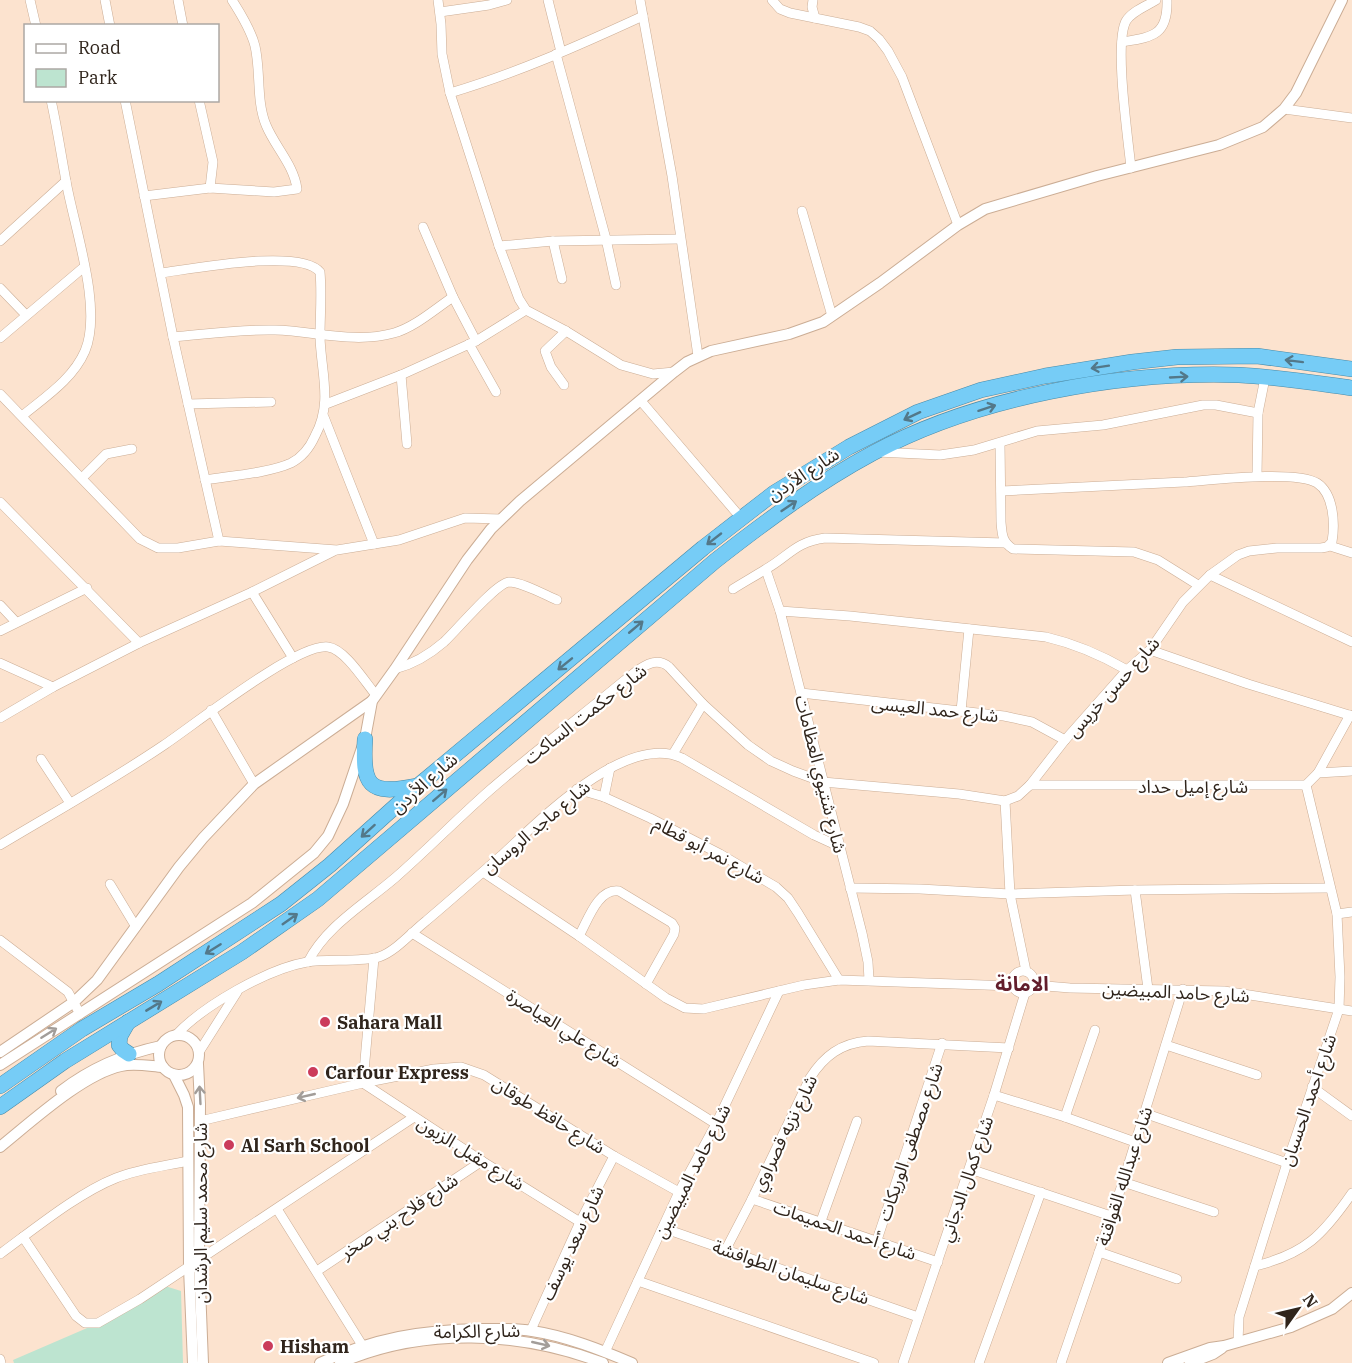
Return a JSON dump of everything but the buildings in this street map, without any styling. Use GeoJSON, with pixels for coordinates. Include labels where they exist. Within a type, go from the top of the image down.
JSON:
{"type":"FeatureCollection","features":[{"type":"Feature","properties":{"kind":"highway","name":"شارع الأردن"},"geometry":{"type":"LineString","coordinates":[[0,1086],[82,1029],[178,971],[280,904],[330,865],[419,785],[741,518],[774,492],[849,447],[918,412],[981,390],[1045,376],[1132,362],[1178,357],[1257,356],[1352,369]]}},
{"type":"Feature","properties":{"kind":"highway","name":"شارع الأردن"},"geometry":{"type":"LineString","coordinates":[[0,1107],[65,1061],[242,952],[318,899],[715,561],[778,513],[875,452],[959,417],[996,405],[1041,395],[1145,379],[1239,375],[1352,388]]}},
{"type":"Feature","properties":{"kind":"highway"},"geometry":{"type":"LineString","coordinates":[[365,739],[363,766],[365,774],[374,787],[393,791],[419,785]]}},
{"type":"Feature","properties":{"kind":"highway"},"geometry":{"type":"LineString","coordinates":[[128,1021],[120,1036],[119,1045],[129,1054]]}},
{"type":"Feature","properties":{"kind":"street"},"geometry":{"type":"LineString","coordinates":[[30,0],[36,24]]}},
{"type":"Feature","properties":{"kind":"street"},"geometry":{"type":"LineString","coordinates":[[105,0],[110,24]]}},
{"type":"Feature","properties":{"kind":"street"},"geometry":{"type":"LineString","coordinates":[[178,0],[183,24]]}},
{"type":"Feature","properties":{"kind":"street"},"geometry":{"type":"LineString","coordinates":[[144,196],[210,188],[274,192],[297,189],[290,168],[262,112],[254,44],[232,0]]}},
{"type":"Feature","properties":{"kind":"street"},"geometry":{"type":"LineString","coordinates":[[438,0],[442,54],[450,93],[513,287],[526,310],[566,331],[621,365],[653,374],[674,372]]}},
{"type":"Feature","properties":{"kind":"street"},"geometry":{"type":"LineString","coordinates":[[440,12],[507,0]]}},
{"type":"Feature","properties":{"kind":"street"},"geometry":{"type":"LineString","coordinates":[[548,0],[616,285]]}},
{"type":"Feature","properties":{"kind":"street"},"geometry":{"type":"LineString","coordinates":[[640,0],[672,176],[698,356]]}},
{"type":"Feature","properties":{"kind":"street"},"geometry":{"type":"LineString","coordinates":[[772,0],[785,11],[870,31],[888,51],[902,77],[958,225]]}},
{"type":"Feature","properties":{"kind":"street"},"geometry":{"type":"LineString","coordinates":[[813,0],[814,18]]}},
{"type":"Feature","properties":{"kind":"street"},"geometry":{"type":"LineString","coordinates":[[1131,168],[1120,60],[1123,30],[1128,18],[1156,0]]}},
{"type":"Feature","properties":{"kind":"street"},"geometry":{"type":"LineString","coordinates":[[1122,42],[1151,37],[1157,33],[1166,18],[1167,0]]}},
{"type":"Feature","properties":{"kind":"street"},"geometry":{"type":"LineString","coordinates":[[0,1052],[74,1002],[97,980],[179,867],[254,784],[374,698],[466,560],[501,519],[674,372],[698,356],[722,348],[810,328],[832,316],[880,283],[958,225],[996,205],[1096,176],[1191,153],[1250,134],[1263,127],[1284,109],[1308,72],[1342,0]]}},
{"type":"Feature","properties":{"kind":"street"},"geometry":{"type":"LineString","coordinates":[[450,93],[489,82],[643,16]]}},
{"type":"Feature","properties":{"kind":"street"},"geometry":{"type":"LineString","coordinates":[[22,416],[61,384],[76,367],[84,353],[91,332],[92,314],[84,267],[51,102]]}},
{"type":"Feature","properties":{"kind":"street"},"geometry":{"type":"LineString","coordinates":[[125,102],[173,337],[219,541]]}},
{"type":"Feature","properties":{"kind":"street"},"geometry":{"type":"LineString","coordinates":[[200,102],[213,162],[210,188]]}},
{"type":"Feature","properties":{"kind":"street"},"geometry":{"type":"LineString","coordinates":[[1284,109],[1352,118]]}},
{"type":"Feature","properties":{"kind":"street"},"geometry":{"type":"LineString","coordinates":[[0,241],[66,181]]}},
{"type":"Feature","properties":{"kind":"street"},"geometry":{"type":"LineString","coordinates":[[802,211],[832,316]]}},
{"type":"Feature","properties":{"kind":"street"},"geometry":{"type":"LineString","coordinates":[[423,227],[472,343],[496,392]]}},
{"type":"Feature","properties":{"kind":"street"},"geometry":{"type":"LineString","coordinates":[[500,246],[554,241],[680,238]]}},
{"type":"Feature","properties":{"kind":"street"},"geometry":{"type":"LineString","coordinates":[[554,241],[562,279]]}},
{"type":"Feature","properties":{"kind":"street"},"geometry":{"type":"LineString","coordinates":[[161,273],[284,260],[313,266],[321,272],[320,336],[326,404],[324,417],[307,450],[292,463],[276,468],[205,480]]}},
{"type":"Feature","properties":{"kind":"street"},"geometry":{"type":"LineString","coordinates":[[0,338],[84,267]]}},
{"type":"Feature","properties":{"kind":"street"},"geometry":{"type":"LineString","coordinates":[[0,288],[26,315]]}},
{"type":"Feature","properties":{"kind":"street"},"geometry":{"type":"LineString","coordinates":[[173,337],[277,330],[355,338],[397,332],[453,297]]}},
{"type":"Feature","properties":{"kind":"street"},"geometry":{"type":"LineString","coordinates":[[326,404],[401,375],[472,343],[526,310]]}},
{"type":"Feature","properties":{"kind":"street"},"geometry":{"type":"LineString","coordinates":[[564,385],[551,367],[545,351],[566,331]]}},
{"type":"Feature","properties":{"kind":"street"},"geometry":{"type":"LineString","coordinates":[[401,375],[407,444]]}},
{"type":"Feature","properties":{"kind":"street"},"geometry":{"type":"LineString","coordinates":[[1257,476],[1258,413],[1264,378]]}},
{"type":"Feature","properties":{"kind":"street"},"geometry":{"type":"LineString","coordinates":[[0,394],[140,539],[158,548],[178,548],[219,541],[337,550],[416,535],[465,518],[501,519]]}},
{"type":"Feature","properties":{"kind":"street"},"geometry":{"type":"LineString","coordinates":[[641,401],[741,518]]}},
{"type":"Feature","properties":{"kind":"street"},"geometry":{"type":"LineString","coordinates":[[188,404],[271,402]]}},
{"type":"Feature","properties":{"kind":"street"},"geometry":{"type":"LineString","coordinates":[[875,452],[940,456],[974,450],[1038,431],[1103,425],[1203,405],[1216,405],[1258,413]]}},
{"type":"Feature","properties":{"kind":"street"},"geometry":{"type":"LineString","coordinates":[[324,417],[374,544]]}},
{"type":"Feature","properties":{"kind":"street"},"geometry":{"type":"LineString","coordinates":[[1000,443],[1001,522],[1005,543]]}},
{"type":"Feature","properties":{"kind":"street"},"geometry":{"type":"LineString","coordinates":[[82,478],[106,454],[132,449]]}},
{"type":"Feature","properties":{"kind":"street"},"geometry":{"type":"LineString","coordinates":[[1001,491],[1257,476],[1300,478],[1311,480],[1321,487],[1330,503],[1333,535],[1326,547]]}},
{"type":"Feature","properties":{"kind":"street"},"geometry":{"type":"LineString","coordinates":[[0,502],[139,643]]}},
{"type":"Feature","properties":{"kind":"street"},"geometry":{"type":"LineString","coordinates":[[733,589],[766,570],[806,541],[825,538],[1005,543],[1013,549],[1134,552],[1158,560],[1198,585]]}},
{"type":"Feature","properties":{"kind":"street","name":"شارع حسن خريس"},"geometry":{"type":"LineString","coordinates":[[1005,801],[1018,796],[1030,785],[1065,740],[1127,670],[1150,650],[1183,602],[1210,575],[1238,555],[1249,551],[1326,547],[1352,553]]}},
{"type":"Feature","properties":{"kind":"street"},"geometry":{"type":"LineString","coordinates":[[0,718],[53,687],[139,643],[252,592],[337,550]]}},
{"type":"Feature","properties":{"kind":"street","name":"شارع شتيوي العظامات"},"geometry":{"type":"LineString","coordinates":[[766,570],[780,611],[866,951],[869,980]]}},
{"type":"Feature","properties":{"kind":"street"},"geometry":{"type":"LineString","coordinates":[[1210,575],[1352,642]]}},
{"type":"Feature","properties":{"kind":"street"},"geometry":{"type":"LineString","coordinates":[[395,669],[418,661],[431,652],[504,583],[513,582],[557,600]]}},
{"type":"Feature","properties":{"kind":"street"},"geometry":{"type":"LineString","coordinates":[[0,631],[15,621],[87,588]]}},
{"type":"Feature","properties":{"kind":"street"},"geometry":{"type":"LineString","coordinates":[[252,592],[293,658]]}},
{"type":"Feature","properties":{"kind":"street"},"geometry":{"type":"LineString","coordinates":[[0,605],[15,621]]}},
{"type":"Feature","properties":{"kind":"street"},"geometry":{"type":"LineString","coordinates":[[780,611],[1022,633],[1071,643],[1096,652],[1127,670]]}},
{"type":"Feature","properties":{"kind":"street"},"geometry":{"type":"LineString","coordinates":[[961,711],[969,629]]}},
{"type":"Feature","properties":{"kind":"street"},"geometry":{"type":"LineString","coordinates":[[0,846],[166,744],[211,710],[293,658],[320,647],[333,648],[345,656],[374,698],[365,739],[343,804],[328,836],[314,853],[252,903],[0,1065]]}},
{"type":"Feature","properties":{"kind":"street"},"geometry":{"type":"LineString","coordinates":[[1150,650],[1351,716],[1318,773],[1306,785]]}},
{"type":"Feature","properties":{"kind":"street","name":"شارع حكمت الساكت"},"geometry":{"type":"LineString","coordinates":[[308,962],[325,936],[396,877],[489,791],[546,742],[638,670],[654,662],[665,663],[703,704],[748,745],[771,761],[823,782],[959,794],[1005,801]]}},
{"type":"Feature","properties":{"kind":"street"},"geometry":{"type":"LineString","coordinates":[[0,663],[53,687]]}},
{"type":"Feature","properties":{"kind":"street","name":"شارع حمد العيسى"},"geometry":{"type":"LineString","coordinates":[[801,693],[1004,716],[1032,722],[1065,740]]}},
{"type":"Feature","properties":{"kind":"street"},"geometry":{"type":"LineString","coordinates":[[703,704],[673,754],[803,829],[838,846]]}},
{"type":"Feature","properties":{"kind":"street"},"geometry":{"type":"LineString","coordinates":[[211,710],[254,784]]}},
{"type":"Feature","properties":{"kind":"street","name":"شارع ماجد الروسان"},"geometry":{"type":"LineString","coordinates":[[176,1035],[186,1024],[239,990],[277,971],[308,962],[374,958],[391,950],[577,789],[610,768],[649,754],[673,754]]}},
{"type":"Feature","properties":{"kind":"street"},"geometry":{"type":"LineString","coordinates":[[41,759],[70,803]]}},
{"type":"Feature","properties":{"kind":"street"},"geometry":{"type":"LineString","coordinates":[[604,797],[610,768]]}},
{"type":"Feature","properties":{"kind":"street"},"geometry":{"type":"LineString","coordinates":[[1318,773],[1352,771]]}},
{"type":"Feature","properties":{"kind":"street","name":"شارع إميل حداد"},"geometry":{"type":"LineString","coordinates":[[1030,785],[1306,785]]}},
{"type":"Feature","properties":{"kind":"street","name":"شارع أحمد الحسبان"},"geometry":{"type":"LineString","coordinates":[[1238,1342],[1239,1317],[1287,1162],[1339,1009],[1337,914],[1306,785]]}},
{"type":"Feature","properties":{"kind":"street","name":"شارع نمر أبو قطام"},"geometry":{"type":"LineString","coordinates":[[577,789],[604,797],[720,854],[776,887],[788,898],[839,980]]}},
{"type":"Feature","properties":{"kind":"street"},"geometry":{"type":"LineString","coordinates":[[1005,801],[1010,894],[1020,946],[1022,971]]}},
{"type":"Feature","properties":{"kind":"street"},"geometry":{"type":"LineString","coordinates":[[483,872],[579,936],[645,984],[678,1005],[693,1010],[804,985],[839,980],[1013,986]]}},
{"type":"Feature","properties":{"kind":"street"},"geometry":{"type":"LineString","coordinates":[[110,884],[136,927]]}},
{"type":"Feature","properties":{"kind":"street"},"geometry":{"type":"LineString","coordinates":[[850,888],[1010,894],[1330,888]]}},
{"type":"Feature","properties":{"kind":"street"},"geometry":{"type":"LineString","coordinates":[[1135,890],[1148,989]]}},
{"type":"Feature","properties":{"kind":"street"},"geometry":{"type":"LineString","coordinates":[[579,936],[601,898],[612,891],[619,891],[672,923],[674,932],[645,984]]}},
{"type":"Feature","properties":{"kind":"street"},"geometry":{"type":"LineString","coordinates":[[1337,914],[1352,912]]}},
{"type":"Feature","properties":{"kind":"street","name":"شارع علي العياصرة"},"geometry":{"type":"LineString","coordinates":[[412,933],[716,1124]]}},
{"type":"Feature","properties":{"kind":"street"},"geometry":{"type":"LineString","coordinates":[[0,940],[68,992],[80,1014]]}},
{"type":"Feature","properties":{"kind":"street"},"geometry":{"type":"LineString","coordinates":[[0,956],[10,949]]}},
{"type":"Feature","properties":{"kind":"street"},"geometry":{"type":"LineString","coordinates":[[363,1083],[374,958]]}},
{"type":"Feature","properties":{"kind":"street"},"geometry":{"type":"LineString","coordinates":[[1022,971],[1033,976],[1032,990],[1025,993],[1017,991],[1012,980],[1022,971]]}},
{"type":"Feature","properties":{"kind":"street","name":"شارع حامد المبيضين"},"geometry":{"type":"LineString","coordinates":[[1034,985],[1070,988],[1183,988],[1224,991],[1352,1011]]}},
{"type":"Feature","properties":{"kind":"street","name":"شارع عبدالله القواقنة"},"geometry":{"type":"LineString","coordinates":[[1061,1363],[1123,1182],[1183,988]]}},
{"type":"Feature","properties":{"kind":"street"},"geometry":{"type":"LineString","coordinates":[[161,1046],[160,1060],[163,1067],[174,1075],[188,1074],[239,990]]}},
{"type":"Feature","properties":{"kind":"street","name":"شارع حامد المبيضين"},"geometry":{"type":"LineString","coordinates":[[604,1358],[679,1192],[716,1124],[779,991]]}},
{"type":"Feature","properties":{"kind":"street","name":"شارع كمال الدجاني"},"geometry":{"type":"LineString","coordinates":[[903,1363],[970,1169],[1025,993]]}},
{"type":"Feature","properties":{"kind":"street"},"geometry":{"type":"LineString","coordinates":[[1065,1118],[1095,1030]]}},
{"type":"Feature","properties":{"kind":"street"},"geometry":{"type":"LineString","coordinates":[[0,1138],[74,1081],[129,1054],[161,1046],[170,1037],[176,1035],[189,1037],[198,1046],[199,1058]]}},
{"type":"Feature","properties":{"kind":"street","name":"شارع نزيه قصراوي"},"geometry":{"type":"LineString","coordinates":[[726,1249],[810,1078],[820,1063],[832,1052],[855,1042],[868,1041],[1009,1048]]}},
{"type":"Feature","properties":{"kind":"street","name":"شارع مصطفى الوريكات"},"geometry":{"type":"LineString","coordinates":[[877,1240],[942,1043]]}},
{"type":"Feature","properties":{"kind":"street"},"geometry":{"type":"LineString","coordinates":[[1166,1045],[1257,1075]]}},
{"type":"Feature","properties":{"kind":"street","name":"شارع محمد سليم الرشدان"},"geometry":{"type":"LineString","coordinates":[[193,1363],[194,1265],[200,1121],[199,1058]]}},
{"type":"Feature","properties":{"kind":"street"},"geometry":{"type":"LineString","coordinates":[[0,1148],[74,1090],[101,1073],[120,1066],[163,1067]]}},
{"type":"Feature","properties":{"kind":"street","name":"شارع حافظ طوقان"},"geometry":{"type":"LineString","coordinates":[[200,1121],[363,1083],[434,1069],[460,1068],[484,1075],[614,1156],[679,1192]]}},
{"type":"Feature","properties":{"kind":"street","name":"شارع محمد سليم الرشدان"},"geometry":{"type":"LineString","coordinates":[[174,1075],[188,1107],[188,1161],[194,1265],[203,1363]]}},
{"type":"Feature","properties":{"kind":"street","name":"شارع مقبل الزبون"},"geometry":{"type":"LineString","coordinates":[[363,1083],[580,1222]]}},
{"type":"Feature","properties":{"kind":"street"},"geometry":{"type":"LineString","coordinates":[[1312,1087],[1352,1116]]}},
{"type":"Feature","properties":{"kind":"street"},"geometry":{"type":"LineString","coordinates":[[994,1095],[1135,1142]]}},
{"type":"Feature","properties":{"kind":"street"},"geometry":{"type":"LineString","coordinates":[[1144,1113],[1287,1162]]}},
{"type":"Feature","properties":{"kind":"street"},"geometry":{"type":"LineString","coordinates":[[23,1237],[76,1316],[85,1323],[98,1323],[194,1265],[414,1117]]}},
{"type":"Feature","properties":{"kind":"street"},"geometry":{"type":"LineString","coordinates":[[821,1221],[857,1121]]}},
{"type":"Feature","properties":{"kind":"street","name":"شارع سعد يوسف"},"geometry":{"type":"LineString","coordinates":[[531,1330],[580,1222],[614,1156]]}},
{"type":"Feature","properties":{"kind":"street"},"geometry":{"type":"LineString","coordinates":[[0,1254],[67,1206],[109,1181],[127,1174],[188,1161]]}},
{"type":"Feature","properties":{"kind":"street","name":"شارع فلاح بني صخر"},"geometry":{"type":"LineString","coordinates":[[317,1272],[482,1161]]}},
{"type":"Feature","properties":{"kind":"street"},"geometry":{"type":"LineString","coordinates":[[970,1169],[1111,1216]]}},
{"type":"Feature","properties":{"kind":"street"},"geometry":{"type":"LineString","coordinates":[[1123,1182],[1214,1212]]}},
{"type":"Feature","properties":{"kind":"street"},"geometry":{"type":"LineString","coordinates":[[979,1363],[1041,1192]]}},
{"type":"Feature","properties":{"kind":"street"},"geometry":{"type":"LineString","coordinates":[[1255,1266],[1298,1252],[1338,1214],[1352,1193]]}},
{"type":"Feature","properties":{"kind":"street","name":"شارع أحمد الحميمات"},"geometry":{"type":"LineString","coordinates":[[752,1199],[938,1262]]}},
{"type":"Feature","properties":{"kind":"street"},"geometry":{"type":"LineString","coordinates":[[277,1209],[362,1345]]}},
{"type":"Feature","properties":{"kind":"street","name":"شارع سليمان الطوافشة"},"geometry":{"type":"LineString","coordinates":[[663,1228],[918,1317]]}},
{"type":"Feature","properties":{"kind":"street"},"geometry":{"type":"LineString","coordinates":[[1099,1252],[1177,1279]]}},
{"type":"Feature","properties":{"kind":"street"},"geometry":{"type":"LineString","coordinates":[[638,1281],[874,1363]]}},
{"type":"Feature","properties":{"kind":"street"},"geometry":{"type":"LineString","coordinates":[[1168,1363],[1192,1353],[1284,1330],[1332,1309],[1352,1293]]}},
{"type":"Feature","properties":{"kind":"street","name":"شارع الكرامة"},"geometry":{"type":"LineString","coordinates":[[320,1363],[362,1345],[406,1335],[437,1331],[497,1329],[531,1330],[604,1358]]}},
{"type":"Feature","properties":{"kind":"street","name":"شارع الكرامة"},"geometry":{"type":"LineString","coordinates":[[340,1363],[372,1351],[407,1343],[468,1338],[502,1338],[538,1343],[632,1363]]}},
{"type":"Feature","properties":{"kind":"street"},"geometry":{"type":"LineString","coordinates":[[1190,1363],[1205,1360],[1224,1346]]}},
{"type":"Feature","properties":{"kind":"green space"},"geometry":{"type":"Polygon","coordinates":[[[165,1286],[181,1291],[183,1363],[14,1363],[13,1360],[108,1319],[165,1286]]]}},
{"type":"Feature","properties":{"kind":"place","name":"Sahara Mall"},"geometry":{"type":"Point","coordinates":[325,1022]}},
{"type":"Feature","properties":{"kind":"place","name":"Carfour Express"},"geometry":{"type":"Point","coordinates":[313,1072]}},
{"type":"Feature","properties":{"kind":"place","name":"Al Sarh School"},"geometry":{"type":"Point","coordinates":[229,1145]}},
{"type":"Feature","properties":{"kind":"place","name":"Hisham"},"geometry":{"type":"Point","coordinates":[268,1346]}},
{"type":"Feature","properties":{"kind":"district","name":"الامانة"},"geometry":{"type":"Point","coordinates":[1022,983]}}]}
